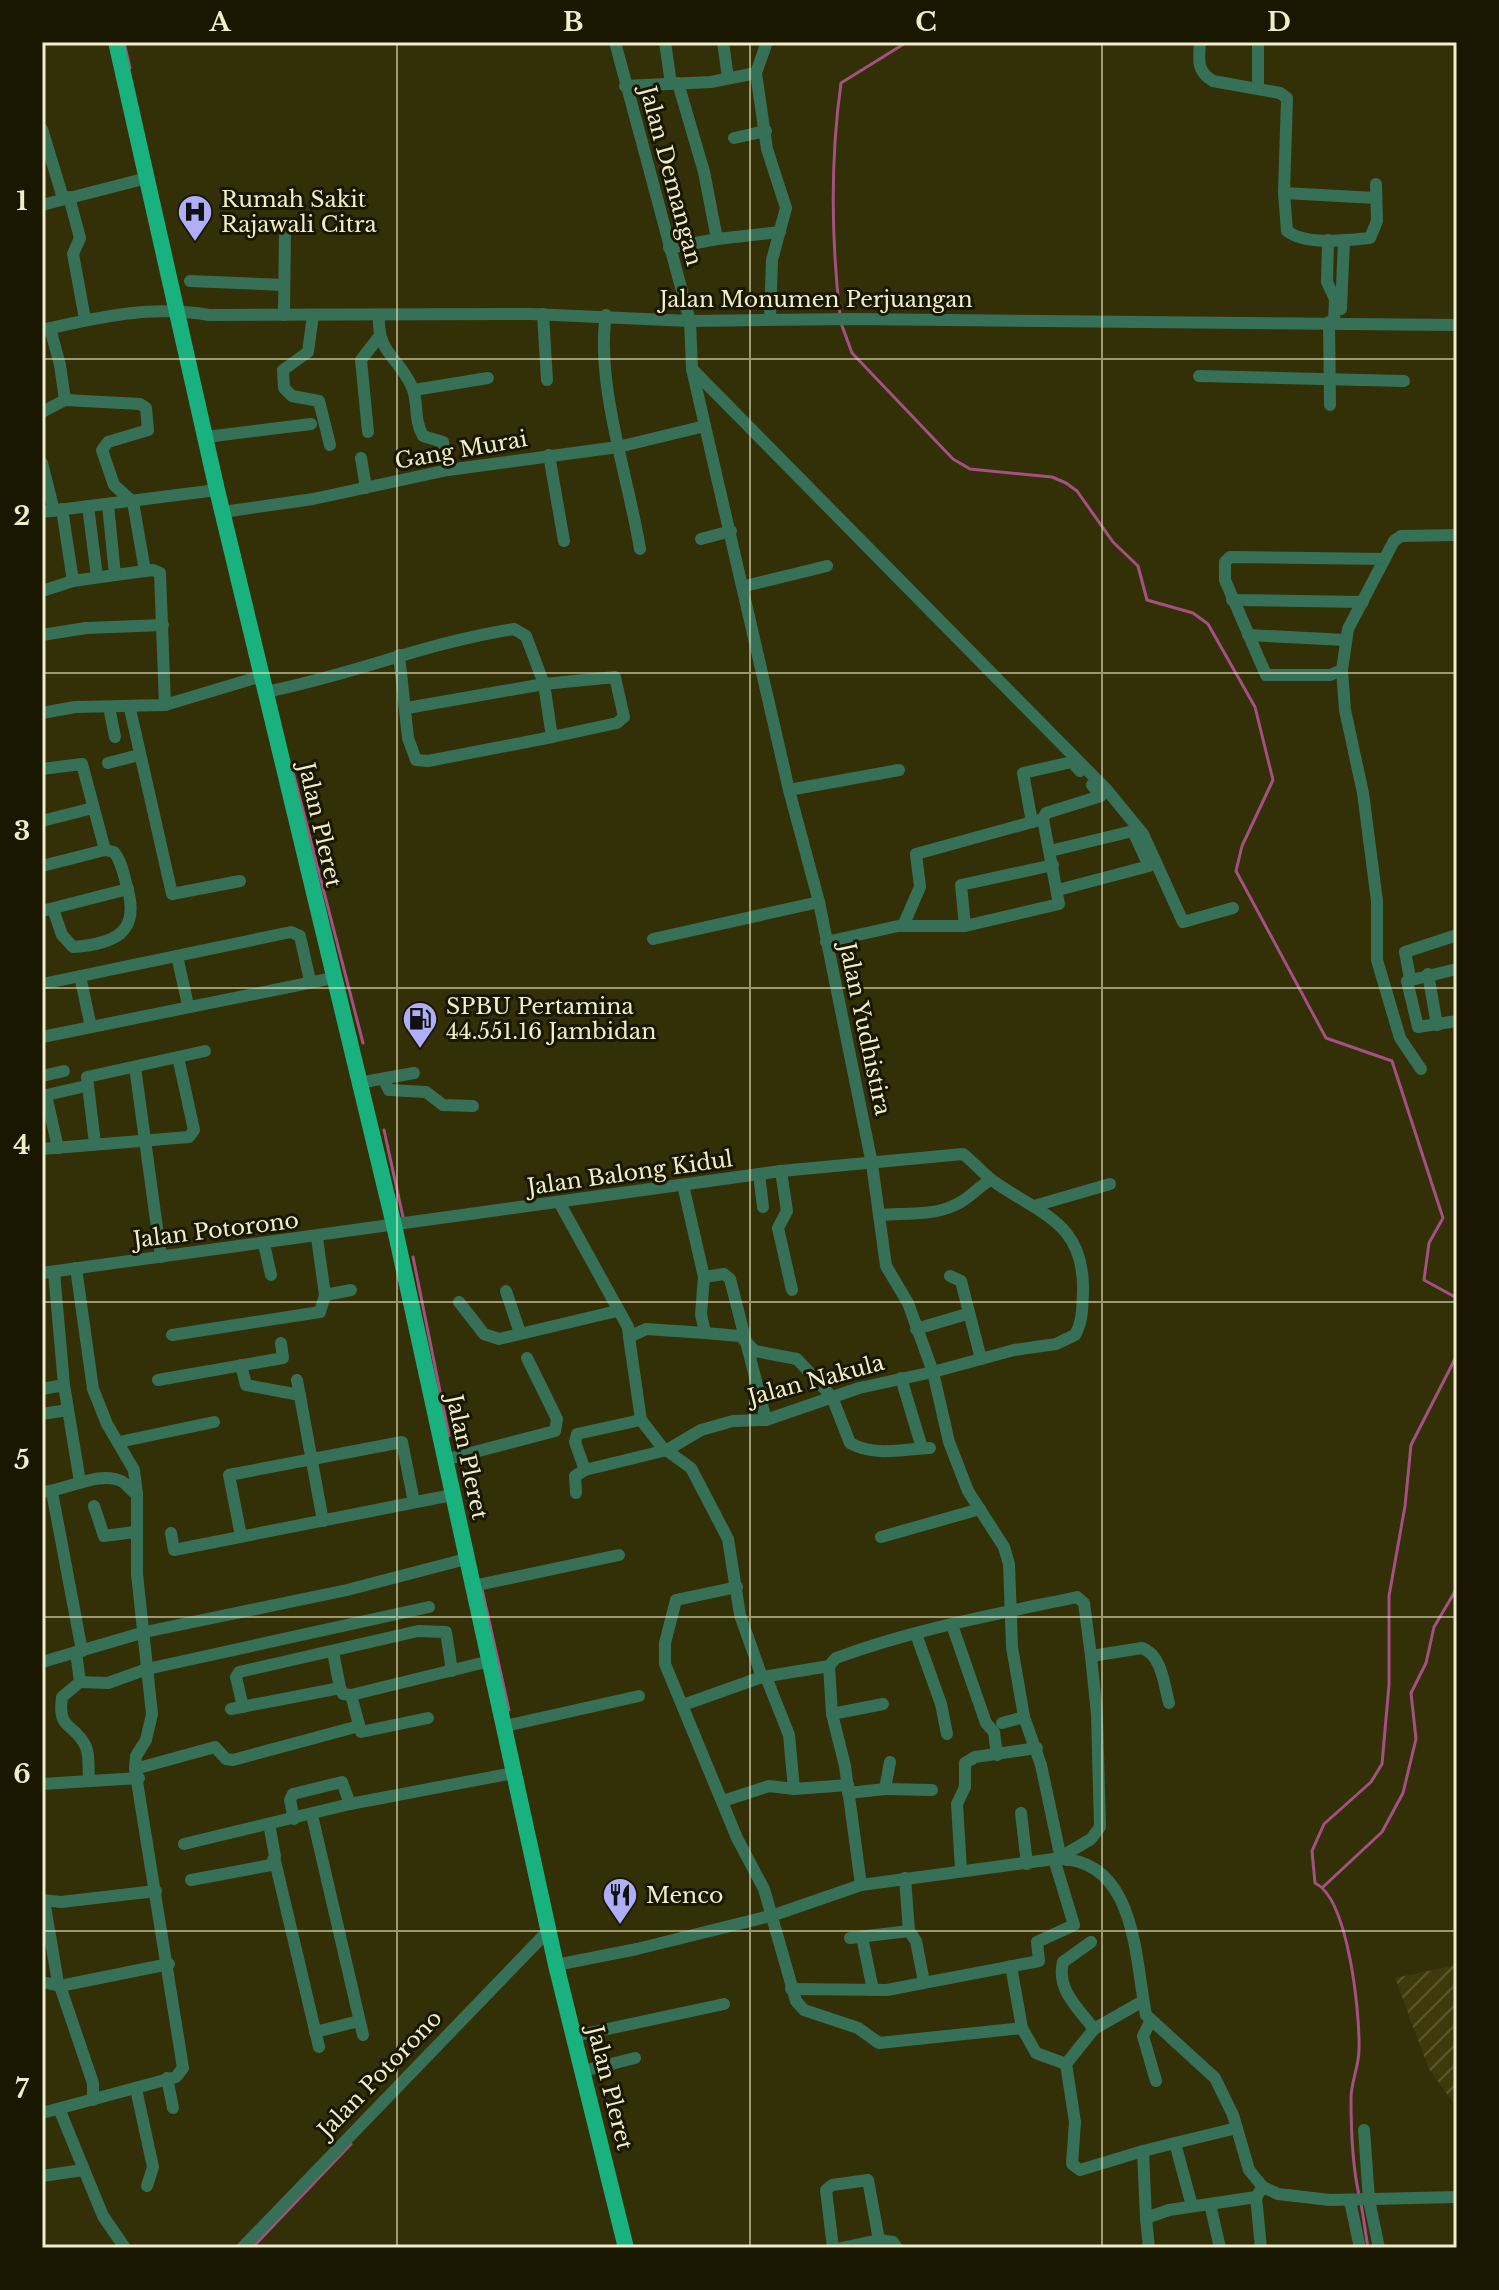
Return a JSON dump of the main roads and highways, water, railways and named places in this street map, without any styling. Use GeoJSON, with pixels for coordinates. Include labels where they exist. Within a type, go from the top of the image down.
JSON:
{"type":"FeatureCollection","features":[{"type":"Feature","properties":{"kind":"main road","name":"Jalan Pleret"},"geometry":{"type":"LineString","coordinates":[[116,42],[217,490],[394,1225],[548,1931],[626,2248]]}},
{"type":"Feature","properties":{"kind":"waterway"},"geometry":{"type":"LineString","coordinates":[[124,42],[130,68]]}},
{"type":"Feature","properties":{"kind":"waterway"},"geometry":{"type":"LineString","coordinates":[[840,315],[833,199],[841,83],[907,42]]}},
{"type":"Feature","properties":{"kind":"waterway"},"geometry":{"type":"LineString","coordinates":[[841,323],[852,353],[953,459],[970,469],[1052,477],[1066,483],[1077,491],[1113,542],[1138,566],[1147,600],[1193,613],[1208,624],[1255,707],[1273,780],[1242,846],[1236,871],[1326,1038],[1392,1061],[1443,1218],[1429,1243],[1424,1280],[1457,1298]]}},
{"type":"Feature","properties":{"kind":"waterway"},"geometry":{"type":"LineString","coordinates":[[293,772],[363,1043]]}},
{"type":"Feature","properties":{"kind":"waterway"},"geometry":{"type":"LineString","coordinates":[[384,1130],[403,1217]]}},
{"type":"Feature","properties":{"kind":"waterway"},"geometry":{"type":"LineString","coordinates":[[413,1257],[449,1436]]}},
{"type":"Feature","properties":{"kind":"waterway"},"geometry":{"type":"LineString","coordinates":[[1359,2195],[1351,2122],[1351,2092],[1359,2050],[1354,1986],[1350,1959],[1336,1911],[1327,1893],[1315,1883],[1312,1851],[1324,1824],[1371,1782],[1382,1764],[1389,1685],[1389,1596],[1405,1506],[1411,1445],[1457,1355]]}},
{"type":"Feature","properties":{"kind":"waterway"},"geometry":{"type":"LineString","coordinates":[[1323,1887],[1382,1832],[1403,1793],[1416,1739],[1411,1693],[1426,1663],[1434,1627],[1457,1588]]}},
{"type":"Feature","properties":{"kind":"waterway"},"geometry":{"type":"LineString","coordinates":[[482,1589],[509,1710]]}},
{"type":"Feature","properties":{"kind":"waterway"},"geometry":{"type":"LineString","coordinates":[[252,2248],[351,2144]]}},
{"type":"Feature","properties":{"kind":"waterway"},"geometry":{"type":"LineString","coordinates":[[1361,2203],[1368,2248]]}},
{"type":"Feature","properties":{"kind":"place","name":"Rumah Sakit Rajawali Citra"},"geometry":{"type":"Point","coordinates":[195,243]}},
{"type":"Feature","properties":{"kind":"place","name":"SPBU Pertamina 44.551.16 Jambidan"},"geometry":{"type":"Point","coordinates":[420,1050]}},
{"type":"Feature","properties":{"kind":"place","name":"Menco"},"geometry":{"type":"Point","coordinates":[620,1926]}}]}
